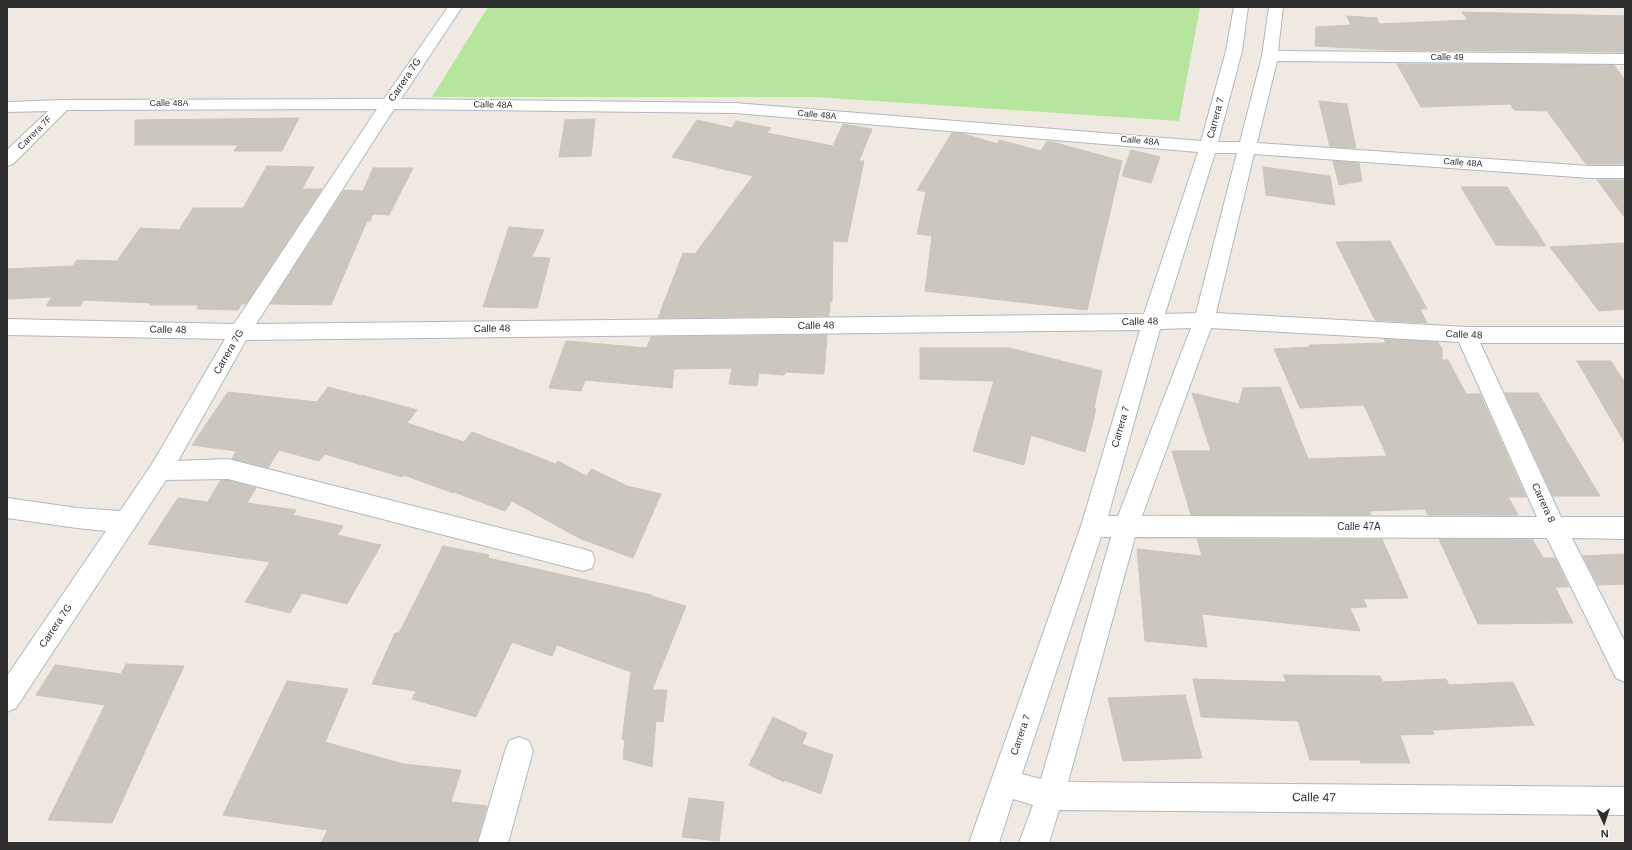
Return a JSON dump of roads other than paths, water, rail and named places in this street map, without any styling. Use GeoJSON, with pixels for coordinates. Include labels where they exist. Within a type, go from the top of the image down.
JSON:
{"type":"FeatureCollection","features":[{"type":"Feature","properties":{"kind":"street","name":"Carrera 7G"},"geometry":{"type":"LineString","coordinates":[[7,699],[160,471],[240,332],[389,104],[455,7]]}},
{"type":"Feature","properties":{"kind":"street","name":"Carrera 7"},"geometry":{"type":"LineString","coordinates":[[984,843],[1093,526],[1152,322],[1208,147],[1234,51],[1241,7]]}},
{"type":"Feature","properties":{"kind":"street"},"geometry":{"type":"LineString","coordinates":[[1034,843],[1050,796],[1126,526],[1204,320],[1270,56],[1276,7]]}},
{"type":"Feature","properties":{"kind":"street","name":"Calle 49"},"geometry":{"type":"LineString","coordinates":[[1270,56],[1625,59]]}},
{"type":"Feature","properties":{"kind":"street","name":"Calle 48A"},"geometry":{"type":"LineString","coordinates":[[7,107],[63,105],[389,104],[735,108],[1208,147],[1247,148],[1574,170],[1625,172]]}},
{"type":"Feature","properties":{"kind":"street","name":"Carrera 7F"},"geometry":{"type":"LineString","coordinates":[[7,160],[63,105]]}},
{"type":"Feature","properties":{"kind":"street","name":"Calle 48"},"geometry":{"type":"LineString","coordinates":[[7,327],[240,332],[1152,322],[1204,320],[1466,335],[1625,335]]}},
{"type":"Feature","properties":{"kind":"street","name":"Carrera 8"},"geometry":{"type":"LineString","coordinates":[[1466,335],[1554,528],[1625,669]]}},
{"type":"Feature","properties":{"kind":"street"},"geometry":{"type":"LineString","coordinates":[[160,471],[228,469],[583,560]]}},
{"type":"Feature","properties":{"kind":"street"},"geometry":{"type":"LineString","coordinates":[[7,508],[77,518],[126,522]]}},
{"type":"Feature","properties":{"kind":"street","name":"Calle 47A"},"geometry":{"type":"LineString","coordinates":[[1093,526],[1625,528]]}},
{"type":"Feature","properties":{"kind":"street"},"geometry":{"type":"LineString","coordinates":[[493,843],[519,751]]}},
{"type":"Feature","properties":{"kind":"street","name":"Calle 47"},"geometry":{"type":"LineString","coordinates":[[1004,783],[1050,796],[1625,801]]}}]}
